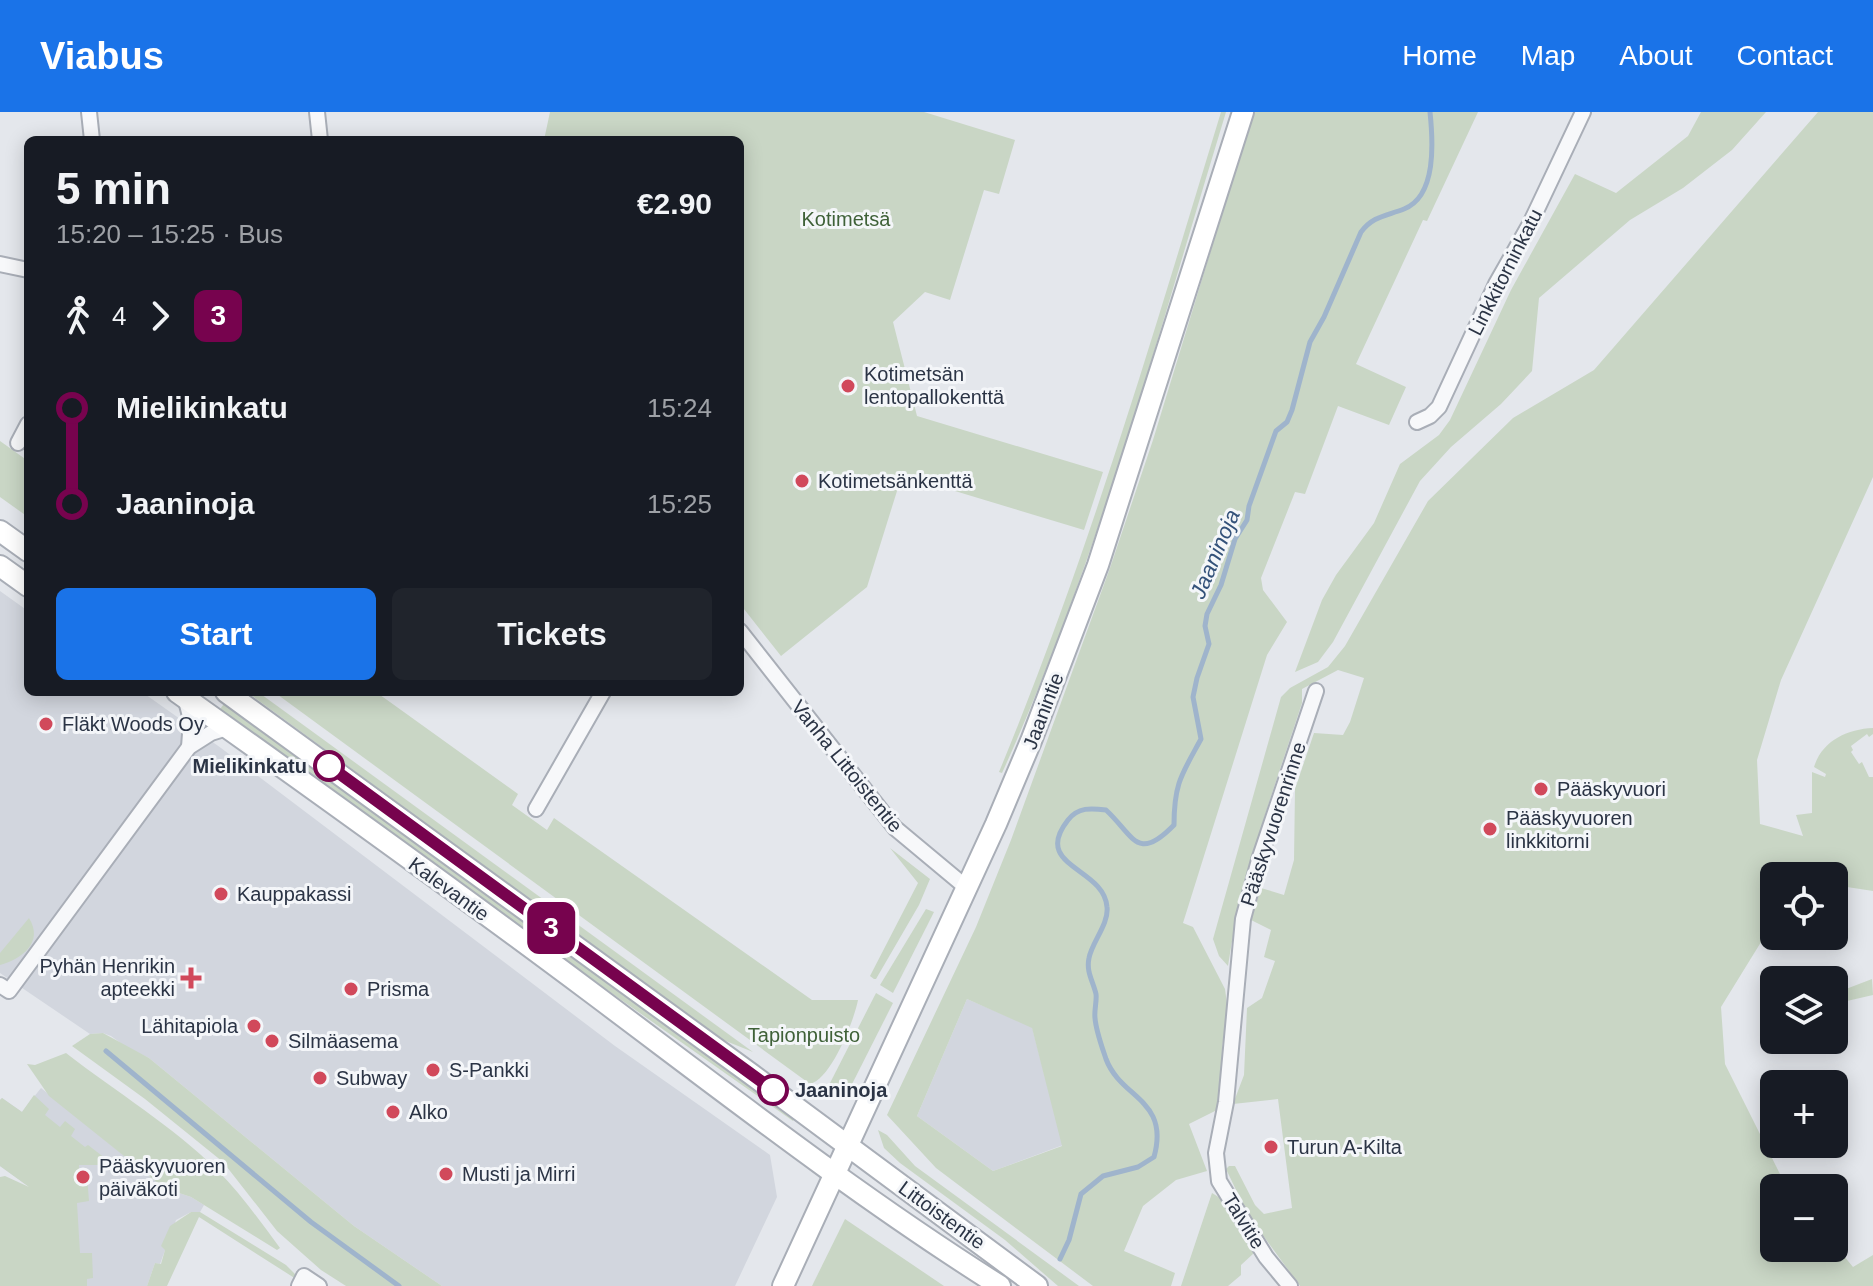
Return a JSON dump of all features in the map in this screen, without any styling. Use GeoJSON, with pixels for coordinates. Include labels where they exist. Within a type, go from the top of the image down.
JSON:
{"type":"FeatureCollection","features":[{"type":"Feature","properties":{"kind":"main road","name":"Jaanintie"},"geometry":{"type":"LineString","coordinates":[[783,1286],[967,888],[1031,741],[1098,565],[1243,112]]}},
{"type":"Feature","properties":{"kind":"main road"},"geometry":{"type":"LineString","coordinates":[[0,531],[24,548]]}},
{"type":"Feature","properties":{"kind":"main road"},"geometry":{"type":"LineString","coordinates":[[0,566],[24,583]]}},
{"type":"Feature","properties":{"kind":"main road","name":"Kalevantie"},"geometry":{"type":"LineString","coordinates":[[182,696],[588,990],[835,1174]]}},
{"type":"Feature","properties":{"kind":"main road","name":"Kalevantie"},"geometry":{"type":"LineString","coordinates":[[231,696],[848,1145]]}},
{"type":"Feature","properties":{"kind":"main road","name":"Littoistentie"},"geometry":{"type":"LineString","coordinates":[[848,1145],[1037,1286]]}},
{"type":"Feature","properties":{"kind":"main road","name":"Littoistentie"},"geometry":{"type":"LineString","coordinates":[[835,1174],[936,1246],[1000,1286]]}},
{"type":"Feature","properties":{"kind":"street"},"geometry":{"type":"LineString","coordinates":[[89,112],[92,136]]}},
{"type":"Feature","properties":{"kind":"street"},"geometry":{"type":"LineString","coordinates":[[317,112],[320,136]]}},
{"type":"Feature","properties":{"kind":"street","name":"Linkkitorninkatu"},"geometry":{"type":"LineString","coordinates":[[1417,422],[1439,407],[1496,284],[1530,224],[1583,112]]}},
{"type":"Feature","properties":{"kind":"street"},"geometry":{"type":"LineString","coordinates":[[0,264],[24,269]]}},
{"type":"Feature","properties":{"kind":"street"},"geometry":{"type":"LineString","coordinates":[[18,443],[24,432]]}},
{"type":"Feature","properties":{"kind":"street","name":"Vanha Littoistentie"},"geometry":{"type":"LineString","coordinates":[[744,636],[895,828],[967,888]]}},
{"type":"Feature","properties":{"kind":"street","name":"Pääskyvuorenrinne"},"geometry":{"type":"LineString","coordinates":[[1226,1102],[1243,919],[1259,860],[1316,691]]}},
{"type":"Feature","properties":{"kind":"street"},"geometry":{"type":"LineString","coordinates":[[181,696],[191,720],[189,747]]}},
{"type":"Feature","properties":{"kind":"street"},"geometry":{"type":"LineString","coordinates":[[536,809],[601,696]]}},
{"type":"Feature","properties":{"kind":"street"},"geometry":{"type":"LineString","coordinates":[[5,988],[189,747],[211,733],[227,728]]}},
{"type":"Feature","properties":{"kind":"street","name":"Talvitie"},"geometry":{"type":"LineString","coordinates":[[1226,1102],[1216,1153],[1219,1181],[1266,1257],[1290,1286]]}},
{"type":"Feature","properties":{"kind":"street"},"geometry":{"type":"LineString","coordinates":[[302,1281],[319,1286]]}},
{"type":"Feature","properties":{"kind":"shaded area"},"geometry":{"type":"Polygon","coordinates":[[[0,591],[24,608],[24,696],[148,696],[615,1046],[770,1155],[777,1197],[735,1286],[442,1286],[354,1226],[149,1058],[111,1036],[90,1034],[0,973],[0,591]]]}},
{"type":"Feature","properties":{"kind":"shaded area"},"geometry":{"type":"Polygon","coordinates":[[[967,999],[1032,1027],[1063,1145],[993,1171],[917,1116],[967,999]]]}},
{"type":"Feature","properties":{"kind":"shaded area","name":"Pääskyvuoren päiväkoti"},"geometry":{"type":"Polygon","coordinates":[[[41,1088],[164,1188],[204,1205],[200,1212],[191,1212],[176,1220],[160,1264],[155,1263],[147,1286],[71,1286],[31,1188],[0,1166],[0,1100],[2,1098],[22,1112],[41,1088]]]}},
{"type":"Feature","properties":{"kind":"green space","name":"Kotimetsä"},"geometry":{"type":"Polygon","coordinates":[[[550,112],[924,112],[1015,140],[999,194],[984,190],[950,300],[925,292],[893,322],[917,416],[1103,472],[1084,530],[902,475],[867,587],[781,656],[744,609],[744,136],[545,136],[550,112]]]}},
{"type":"Feature","properties":{"kind":"green space"},"geometry":{"type":"Polygon","coordinates":[[[1221,112],[1226,112],[1097,530],[1036,693],[1002,773],[999,772],[1062,610],[1090,527],[1221,112]]]}},
{"type":"Feature","properties":{"kind":"green space"},"geometry":{"type":"Polygon","coordinates":[[[1253,112],[1478,112],[1427,221],[1423,220],[1356,364],[1406,387],[1389,425],[1338,406],[1305,494],[1295,492],[1261,578],[1263,590],[1287,622],[1267,655],[1183,923],[1193,927],[1225,989],[1228,1011],[1222,1047],[1221,1104],[1217,1110],[1189,1124],[1207,1171],[1176,1180],[1143,1206],[1124,1251],[1175,1273],[1171,1286],[1093,1286],[936,1168],[887,1115],[976,927],[1011,840],[1153,440],[1253,112]],[[967,999],[917,1116],[993,1171],[1062,1146],[1032,1028],[967,999]]]}},
{"type":"Feature","properties":{"kind":"green space"},"geometry":{"type":"Polygon","coordinates":[[[1701,112],[1766,112],[1732,150],[1683,188],[1630,220],[1539,298],[1532,371],[1501,404],[1451,447],[1420,481],[1333,642],[1318,662],[1295,672],[1322,600],[1336,575],[1374,523],[1400,464],[1439,435],[1450,420],[1511,290],[1575,174],[1616,193],[1688,136],[1701,112]]]}},
{"type":"Feature","properties":{"kind":"green space"},"geometry":{"type":"Polygon","coordinates":[[[1818,112],[1873,112],[1873,477],[1781,680],[1757,760],[1760,824],[1803,836],[1796,815],[1812,813],[1812,772],[1825,777],[1826,774],[1814,767],[1823,750],[1845,734],[1873,728],[1873,734],[1869,737],[1867,734],[1851,746],[1851,752],[1859,764],[1862,762],[1869,777],[1873,777],[1873,891],[1848,887],[1848,862],[1760,862],[1760,944],[1721,1007],[1725,1064],[1760,1134],[1760,1158],[1772,1158],[1780,1174],[1760,1174],[1760,1262],[1848,1261],[1853,1267],[1873,1255],[1873,1286],[1300,1286],[1248,1215],[1226,1169],[1235,1166],[1255,1205],[1264,1214],[1292,1208],[1278,1099],[1233,1104],[1244,1075],[1247,1008],[1262,998],[1275,961],[1264,957],[1271,930],[1251,920],[1261,888],[1284,895],[1294,860],[1295,789],[1314,733],[1343,735],[1364,678],[1338,670],[1302,689],[1302,703],[1241,899],[1228,966],[1219,956],[1213,939],[1281,697],[1290,688],[1328,667],[1345,646],[1428,501],[1513,418],[1594,370],[1818,112]]]}},
{"type":"Feature","properties":{"kind":"green space"},"geometry":{"type":"Polygon","coordinates":[[[0,441],[24,458],[24,514],[0,497],[0,441]]]}},
{"type":"Feature","properties":{"kind":"green space"},"geometry":{"type":"Polygon","coordinates":[[[252,696],[264,696],[753,1052],[716,1037],[252,696]]]}},
{"type":"Feature","properties":{"kind":"green space","name":"Tapionpuisto"},"geometry":{"type":"Polygon","coordinates":[[[279,696],[382,696],[518,794],[512,805],[547,830],[554,818],[812,1000],[858,1000],[847,1034],[833,1061],[818,1080],[810,1084],[279,696]]]}},
{"type":"Feature","properties":{"kind":"green space"},"geometry":{"type":"Polygon","coordinates":[[[226,701],[795,1117],[793,1121],[218,712],[226,701]]]}},
{"type":"Feature","properties":{"kind":"green space"},"geometry":{"type":"Polygon","coordinates":[[[890,848],[930,879],[919,905],[874,979],[870,976],[918,883],[890,848]]]}},
{"type":"Feature","properties":{"kind":"green space"},"geometry":{"type":"Polygon","coordinates":[[[926,909],[934,912],[893,993],[880,985],[926,909]]]}},
{"type":"Feature","properties":{"kind":"green space"},"geometry":{"type":"Polygon","coordinates":[[[29,918],[34,935],[32,942],[23,954],[0,965],[0,953],[29,918]]]}},
{"type":"Feature","properties":{"kind":"green space"},"geometry":{"type":"Polygon","coordinates":[[[1872,979],[1873,995],[1848,1001],[1848,988],[1872,979]]]}},
{"type":"Feature","properties":{"kind":"green space"},"geometry":{"type":"Polygon","coordinates":[[[876,993],[893,1003],[846,1096],[828,1087],[876,993]]]}},
{"type":"Feature","properties":{"kind":"green space"},"geometry":{"type":"Polygon","coordinates":[[[103,1033],[149,1058],[354,1226],[442,1286],[346,1286],[321,1270],[277,1231],[223,1162],[145,1099],[72,1046],[90,1034],[103,1033]]]}},
{"type":"Feature","properties":{"kind":"green space"},"geometry":{"type":"Polygon","coordinates":[[[66,1053],[201,1155],[235,1189],[280,1248],[277,1250],[191,1197],[164,1188],[49,1096],[27,1064],[35,1065],[66,1053]]]}},
{"type":"Feature","properties":{"kind":"green space"},"geometry":{"type":"Polygon","coordinates":[[[34,1095],[49,1109],[45,1115],[60,1127],[65,1121],[75,1129],[71,1136],[114,1165],[79,1165],[80,1176],[87,1176],[89,1201],[77,1203],[80,1253],[92,1253],[93,1278],[87,1279],[87,1286],[0,1286],[0,1177],[5,1176],[29,1187],[0,1166],[0,1100],[2,1098],[22,1112],[34,1095]]]}},
{"type":"Feature","properties":{"kind":"green space"},"geometry":{"type":"Polygon","coordinates":[[[878,1130],[887,1135],[915,1166],[1079,1286],[1058,1286],[1005,1240],[900,1163],[884,1148],[878,1130]]]}},
{"type":"Feature","properties":{"kind":"green space"},"geometry":{"type":"Polygon","coordinates":[[[1212,1193],[1225,1201],[1254,1253],[1241,1265],[1241,1275],[1228,1286],[1181,1286],[1212,1193]]]}},
{"type":"Feature","properties":{"kind":"green space"},"geometry":{"type":"Polygon","coordinates":[[[191,1212],[200,1212],[286,1265],[296,1279],[199,1217],[167,1286],[147,1286],[155,1263],[161,1264],[165,1250],[161,1246],[170,1226],[191,1212]]]}},
{"type":"Feature","properties":{"kind":"green space"},"geometry":{"type":"Polygon","coordinates":[[[845,1219],[944,1286],[812,1286],[845,1219]]]}},
{"type":"Feature","properties":{"kind":"waterway","name":"Jaaninoja"},"geometry":{"type":"LineString","coordinates":[[1060,1259],[1069,1240],[1081,1194],[1103,1176],[1138,1167],[1154,1157],[1157,1138],[1150,1111],[1113,1072],[1101,1044],[1095,1018],[1096,994],[1088,963],[1107,907],[1103,894],[1094,883],[1063,858],[1058,848],[1059,836],[1072,816],[1090,809],[1106,810],[1130,836],[1144,844],[1162,836],[1174,825],[1180,779],[1201,739],[1193,697],[1209,644],[1205,626],[1207,614],[1221,585],[1235,539],[1247,520],[1249,506],[1276,431],[1287,422],[1292,410],[1310,342],[1361,232],[1375,220],[1415,202],[1428,180],[1432,152],[1430,112]]}},
{"type":"Feature","properties":{"kind":"waterway"},"geometry":{"type":"LineString","coordinates":[[106,1051],[311,1222],[399,1286]]}},
{"type":"Feature","properties":{"kind":"bus line","name":"3"},"geometry":{"type":"LineString","coordinates":[[329,766],[773,1090]]}},
{"type":"Feature","properties":{"kind":"place","name":"Kotimetsän lentopallokenttä"},"geometry":{"type":"Point","coordinates":[848,386]}},
{"type":"Feature","properties":{"kind":"place","name":"Kotimetsänkenttä"},"geometry":{"type":"Point","coordinates":[802,481]}},
{"type":"Feature","properties":{"kind":"place","name":"Fläkt Woods Oy"},"geometry":{"type":"Point","coordinates":[46,724]}},
{"type":"Feature","properties":{"kind":"place","name":"Mielikinkatu"},"geometry":{"type":"Point","coordinates":[329,766]}},
{"type":"Feature","properties":{"kind":"place","name":"Pääskyvuori"},"geometry":{"type":"Point","coordinates":[1541,789]}},
{"type":"Feature","properties":{"kind":"place","name":"Pääskyvuoren linkkitorni"},"geometry":{"type":"Point","coordinates":[1490,829]}},
{"type":"Feature","properties":{"kind":"place","name":"Kauppakassi"},"geometry":{"type":"Point","coordinates":[221,894]}},
{"type":"Feature","properties":{"kind":"place","name":"Pyhän Henrikin apteekki"},"geometry":{"type":"Point","coordinates":[191,978]}},
{"type":"Feature","properties":{"kind":"place","name":"Prisma"},"geometry":{"type":"Point","coordinates":[351,989]}},
{"type":"Feature","properties":{"kind":"place","name":"Lähitapiola"},"geometry":{"type":"Point","coordinates":[254,1026]}},
{"type":"Feature","properties":{"kind":"place","name":"Silmäasema"},"geometry":{"type":"Point","coordinates":[272,1041]}},
{"type":"Feature","properties":{"kind":"place","name":"S-Pankki"},"geometry":{"type":"Point","coordinates":[433,1070]}},
{"type":"Feature","properties":{"kind":"place","name":"Subway"},"geometry":{"type":"Point","coordinates":[320,1078]}},
{"type":"Feature","properties":{"kind":"place","name":"Jaaninoja"},"geometry":{"type":"Point","coordinates":[773,1090]}},
{"type":"Feature","properties":{"kind":"place","name":"Alko"},"geometry":{"type":"Point","coordinates":[393,1112]}},
{"type":"Feature","properties":{"kind":"place","name":"Turun A-Kilta"},"geometry":{"type":"Point","coordinates":[1271,1147]}},
{"type":"Feature","properties":{"kind":"place","name":"Musti ja Mirri"},"geometry":{"type":"Point","coordinates":[446,1174]}},
{"type":"Feature","properties":{"kind":"place","name":"Pääskyvuoren päiväkoti"},"geometry":{"type":"Point","coordinates":[83,1177]}}]}
